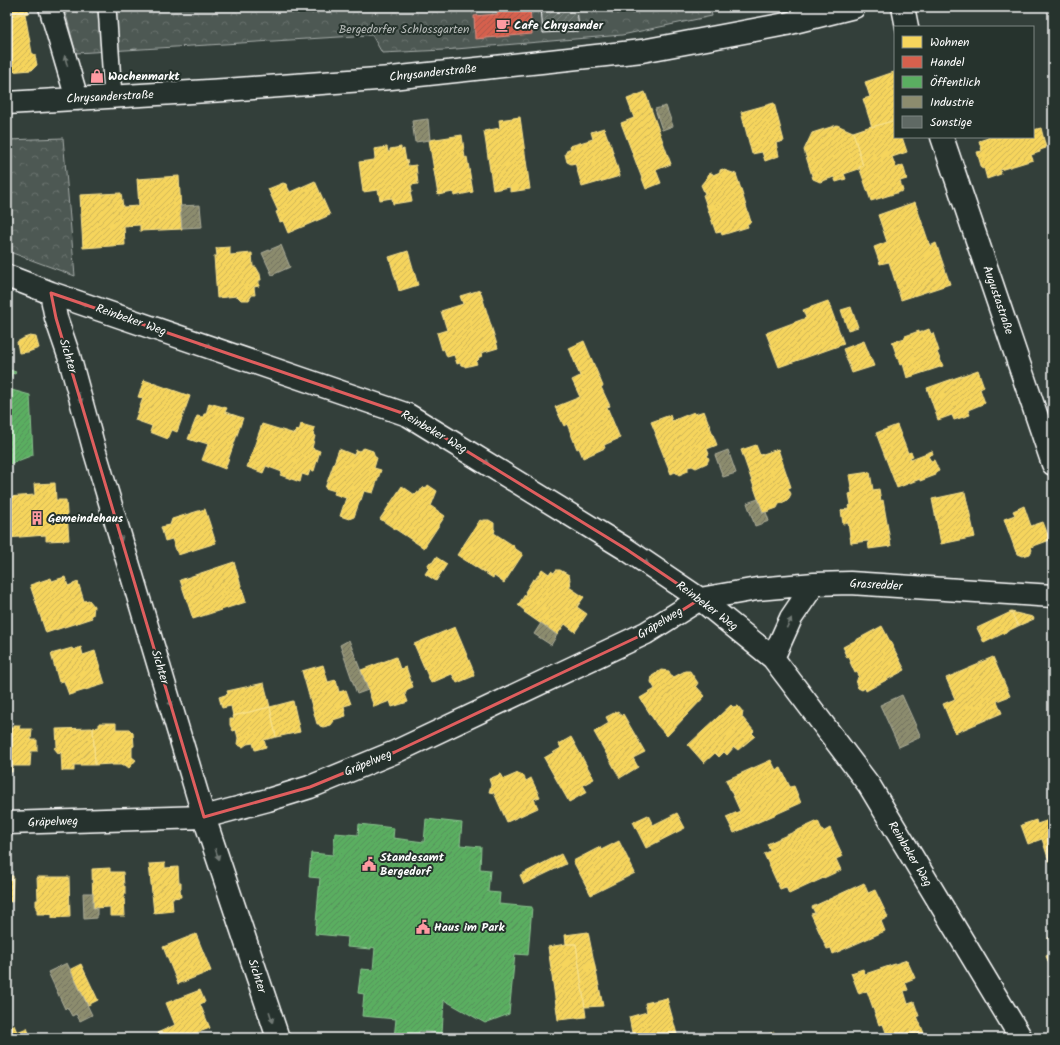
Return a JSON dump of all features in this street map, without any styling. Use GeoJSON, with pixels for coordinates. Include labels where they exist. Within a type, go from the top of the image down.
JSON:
{"type":"FeatureCollection","features":[{"type":"Feature","properties":{"kind":"street"},"geometry":{"type":"LineString","coordinates":[[50,7],[77,99]]}},
{"type":"Feature","properties":{"kind":"street"},"geometry":{"type":"LineString","coordinates":[[107,7],[113,96]]}},
{"type":"Feature","properties":{"kind":"street","name":"Chrysanderstraße"},"geometry":{"type":"LineString","coordinates":[[7,103],[392,78],[642,51],[786,24],[854,7]]}},
{"type":"Feature","properties":{"kind":"street"},"geometry":{"type":"LineString","coordinates":[[903,7],[907,26]]}},
{"type":"Feature","properties":{"kind":"street","name":"Augustastraße"},"geometry":{"type":"LineString","coordinates":[[942,138],[1053,464]]}},
{"type":"Feature","properties":{"kind":"street","name":"Reinbeker Weg"},"geometry":{"type":"LineString","coordinates":[[7,276],[51,293],[408,415],[626,549],[700,599],[773,658],[869,785],[1020,1038]]}},
{"type":"Feature","properties":{"kind":"street","name":"Sichter"},"geometry":{"type":"LineString","coordinates":[[51,293],[56,318],[69,356],[95,452],[204,817],[278,1038]]}},
{"type":"Feature","properties":{"kind":"street","name":"Grasredder"},"geometry":{"type":"LineString","coordinates":[[700,599],[757,589],[814,584],[850,583],[1053,596]]}},
{"type":"Feature","properties":{"kind":"street"},"geometry":{"type":"LineString","coordinates":[[773,658],[791,618],[814,584]]}},
{"type":"Feature","properties":{"kind":"street","name":"Gräpelweg"},"geometry":{"type":"LineString","coordinates":[[7,823],[204,817],[310,787],[395,752],[646,633],[700,599]]}},
{"type":"Feature","properties":{"kind":"highlighted area"},"geometry":{"type":"Polygon","coordinates":[[[51,293],[408,415],[626,549],[700,599],[646,633],[395,752],[310,787],[204,817],[56,318],[51,293]]]}},
{"type":"Feature","properties":{"kind":"green space","name":"Bergedorfer Schlossgarten"},"geometry":{"type":"Polygon","coordinates":[[[64,7],[710,7],[712,16],[622,35],[444,50],[382,53],[372,35],[76,53],[64,7]]]}},
{"type":"Feature","properties":{"kind":"green space"},"geometry":{"type":"Polygon","coordinates":[[[63,138],[75,276],[7,251],[7,140],[63,138]]]}},
{"type":"Feature","properties":{"kind":"building: Wohnen"},"geometry":{"type":"Polygon","coordinates":[[[7,7],[27,7],[29,13],[7,16],[7,7]]]}},
{"type":"Feature","properties":{"kind":"building: Wohnen"},"geometry":{"type":"Polygon","coordinates":[[[25,14],[32,53],[35,55],[37,65],[32,70],[7,72],[7,16],[25,14]]]}},
{"type":"Feature","properties":{"kind":"building: Wohnen"},"geometry":{"type":"Polygon","coordinates":[[[894,72],[894,120],[872,127],[863,99],[870,97],[865,82],[894,72]]]}},
{"type":"Feature","properties":{"kind":"building: Wohnen"},"geometry":{"type":"Polygon","coordinates":[[[645,92],[671,164],[656,170],[661,183],[646,189],[621,123],[634,118],[627,99],[645,92]]]}},
{"type":"Feature","properties":{"kind":"building: Wohnen"},"geometry":{"type":"Polygon","coordinates":[[[774,103],[784,141],[776,143],[779,156],[765,161],[762,152],[752,154],[741,112],[774,103]]]}},
{"type":"Feature","properties":{"kind":"building: Wohnen"},"geometry":{"type":"Polygon","coordinates":[[[520,117],[530,189],[510,192],[510,187],[493,190],[484,131],[500,128],[499,120],[520,117]]]}},
{"type":"Feature","properties":{"kind":"building: Wohnen"},"geometry":{"type":"Polygon","coordinates":[[[894,120],[894,138],[902,138],[907,152],[892,157],[896,168],[903,165],[907,179],[900,181],[903,191],[871,201],[859,167],[863,166],[853,132],[871,126],[872,127],[894,120]]]}},
{"type":"Feature","properties":{"kind":"building: Wohnen"},"geometry":{"type":"Polygon","coordinates":[[[837,125],[853,132],[863,166],[859,167],[859,169],[844,174],[846,179],[836,182],[834,177],[820,182],[813,179],[804,150],[812,133],[837,125]]]}},
{"type":"Feature","properties":{"kind":"building: Wohnen"},"geometry":{"type":"Polygon","coordinates":[[[604,128],[609,139],[620,176],[582,187],[575,163],[571,164],[567,162],[565,154],[568,149],[571,149],[570,146],[593,139],[591,132],[604,128]]]}},
{"type":"Feature","properties":{"kind":"building: Wohnen"},"geometry":{"type":"Polygon","coordinates":[[[1041,128],[1046,148],[1031,155],[1033,160],[1000,170],[1001,174],[987,179],[984,168],[982,169],[977,152],[982,151],[979,141],[988,138],[1034,138],[1034,130],[1041,128]]]}},
{"type":"Feature","properties":{"kind":"building: Wohnen"},"geometry":{"type":"Polygon","coordinates":[[[462,135],[465,158],[467,157],[473,192],[454,196],[453,192],[438,195],[429,140],[462,135]]]}},
{"type":"Feature","properties":{"kind":"building: Wohnen"},"geometry":{"type":"Polygon","coordinates":[[[387,147],[388,152],[390,152],[390,149],[401,147],[401,150],[404,149],[408,166],[416,165],[418,184],[411,185],[412,192],[410,192],[412,201],[393,204],[392,198],[380,200],[378,190],[363,192],[359,162],[374,160],[374,149],[387,147]]]}},
{"type":"Feature","properties":{"kind":"building: Wohnen"},"geometry":{"type":"Polygon","coordinates":[[[723,169],[736,174],[751,222],[747,224],[748,227],[722,235],[721,232],[716,233],[701,185],[708,174],[712,173],[713,175],[723,169]]]}},
{"type":"Feature","properties":{"kind":"building: Wohnen"},"geometry":{"type":"Polygon","coordinates":[[[179,176],[182,229],[140,231],[140,225],[124,226],[125,245],[83,248],[80,195],[121,193],[123,207],[139,206],[137,179],[179,176]]]}},
{"type":"Feature","properties":{"kind":"building: Wohnen"},"geometry":{"type":"Polygon","coordinates":[[[315,181],[330,215],[288,233],[283,221],[280,222],[276,212],[278,211],[268,189],[283,183],[286,184],[290,192],[315,181]]]}},
{"type":"Feature","properties":{"kind":"building: Wohnen"},"geometry":{"type":"Polygon","coordinates":[[[915,202],[930,246],[936,243],[950,284],[901,300],[889,262],[880,264],[874,247],[887,242],[878,215],[915,202]]]}},
{"type":"Feature","properties":{"kind":"building: Wohnen"},"geometry":{"type":"Polygon","coordinates":[[[230,247],[230,255],[252,253],[253,267],[256,267],[260,274],[261,280],[259,280],[259,286],[254,287],[255,295],[252,295],[249,300],[241,300],[237,296],[217,298],[214,256],[217,256],[216,248],[230,247]]]}},
{"type":"Feature","properties":{"kind":"building: Wohnen"},"geometry":{"type":"Polygon","coordinates":[[[408,251],[418,285],[399,291],[389,257],[408,251]]]}},
{"type":"Feature","properties":{"kind":"building: Wohnen"},"geometry":{"type":"Polygon","coordinates":[[[480,290],[498,348],[481,353],[482,356],[478,358],[479,359],[476,362],[477,364],[465,367],[460,363],[457,364],[454,355],[447,357],[444,349],[442,350],[437,333],[447,330],[441,311],[463,304],[460,296],[480,290]]]}},
{"type":"Feature","properties":{"kind":"building: Wohnen"},"geometry":{"type":"Polygon","coordinates":[[[828,301],[844,344],[779,367],[766,333],[806,318],[803,310],[828,301]]]}},
{"type":"Feature","properties":{"kind":"building: Wohnen"},"geometry":{"type":"Polygon","coordinates":[[[851,307],[858,327],[848,330],[841,310],[851,307]]]}},
{"type":"Feature","properties":{"kind":"building: Wohnen"},"geometry":{"type":"Polygon","coordinates":[[[929,329],[931,334],[933,333],[939,351],[937,352],[943,366],[907,378],[903,364],[900,365],[892,342],[905,338],[905,336],[919,331],[919,333],[929,329]]]}},
{"type":"Feature","properties":{"kind":"building: Wohnen"},"geometry":{"type":"Polygon","coordinates":[[[30,336],[36,337],[39,348],[28,352],[19,353],[17,342],[30,336]]]}},
{"type":"Feature","properties":{"kind":"building: Wohnen"},"geometry":{"type":"Polygon","coordinates":[[[584,341],[603,386],[601,387],[610,406],[607,407],[620,438],[604,445],[605,448],[583,458],[579,448],[577,449],[567,424],[564,426],[555,407],[580,397],[572,380],[580,376],[569,348],[584,341]]]}},
{"type":"Feature","properties":{"kind":"building: Wohnen"},"geometry":{"type":"Polygon","coordinates":[[[864,341],[874,366],[852,373],[843,349],[864,341]]]}},
{"type":"Feature","properties":{"kind":"building: Wohnen"},"geometry":{"type":"Polygon","coordinates":[[[978,370],[984,387],[980,389],[985,403],[968,410],[970,415],[954,420],[952,415],[938,420],[927,388],[978,370]]]}},
{"type":"Feature","properties":{"kind":"building: Wohnen"},"geometry":{"type":"Polygon","coordinates":[[[144,380],[190,396],[177,432],[172,430],[168,439],[150,432],[152,426],[135,420],[143,398],[138,397],[144,380]]]}},
{"type":"Feature","properties":{"kind":"building: Wohnen"},"geometry":{"type":"Polygon","coordinates":[[[209,403],[227,408],[225,412],[243,418],[225,469],[202,460],[208,444],[188,439],[197,416],[203,417],[204,414],[206,414],[209,403]]]}},
{"type":"Feature","properties":{"kind":"building: Wohnen"},"geometry":{"type":"Polygon","coordinates":[[[704,411],[717,445],[707,449],[709,459],[707,463],[696,468],[692,466],[688,467],[688,471],[679,475],[675,472],[671,474],[651,422],[670,415],[672,421],[694,412],[695,414],[704,411]]]}},
{"type":"Feature","properties":{"kind":"building: Wohnen"},"geometry":{"type":"Polygon","coordinates":[[[262,424],[295,434],[296,430],[299,431],[301,424],[315,428],[312,448],[320,451],[314,471],[310,470],[308,476],[302,474],[300,482],[280,475],[282,472],[266,466],[263,473],[247,467],[262,424]]]}},
{"type":"Feature","properties":{"kind":"building: Wohnen"},"geometry":{"type":"Polygon","coordinates":[[[897,425],[908,453],[911,452],[913,456],[910,457],[911,459],[932,451],[933,454],[928,456],[931,461],[934,460],[939,471],[935,473],[936,475],[920,481],[920,479],[897,488],[876,433],[897,425]]]}},
{"type":"Feature","properties":{"kind":"building: Wohnen"},"geometry":{"type":"Polygon","coordinates":[[[756,445],[760,455],[778,449],[791,487],[788,488],[791,494],[788,500],[779,504],[777,508],[763,513],[741,450],[756,445]]]}},
{"type":"Feature","properties":{"kind":"building: Wohnen"},"geometry":{"type":"Polygon","coordinates":[[[364,448],[373,451],[375,457],[377,458],[374,468],[381,470],[373,493],[364,491],[354,517],[349,519],[340,516],[346,498],[334,494],[335,491],[325,488],[339,449],[354,455],[356,450],[359,451],[364,448]]]}},
{"type":"Feature","properties":{"kind":"building: Wohnen"},"geometry":{"type":"Polygon","coordinates":[[[870,472],[873,490],[879,489],[881,501],[883,500],[891,546],[869,549],[868,541],[851,543],[848,523],[843,524],[841,510],[849,509],[848,506],[851,505],[849,494],[852,493],[849,475],[870,472]]]}},
{"type":"Feature","properties":{"kind":"building: Wohnen","name":"Gemeindehaus"},"geometry":{"type":"Polygon","coordinates":[[[55,483],[56,500],[66,500],[69,540],[46,541],[46,535],[7,538],[7,497],[35,495],[34,484],[55,483]]]}},
{"type":"Feature","properties":{"kind":"building: Wohnen"},"geometry":{"type":"Polygon","coordinates":[[[428,485],[437,491],[431,506],[445,516],[424,548],[380,519],[402,486],[415,495],[417,492],[419,493],[422,488],[427,487],[428,485]]]}},
{"type":"Feature","properties":{"kind":"building: Wohnen"},"geometry":{"type":"Polygon","coordinates":[[[965,492],[975,537],[941,544],[932,499],[965,492]]]}},
{"type":"Feature","properties":{"kind":"building: Wohnen"},"geometry":{"type":"Polygon","coordinates":[[[1024,506],[1031,526],[1043,522],[1050,540],[1031,547],[1032,550],[1030,554],[1023,556],[1018,554],[1017,551],[1016,552],[1004,519],[1015,515],[1013,511],[1024,506]]]}},
{"type":"Feature","properties":{"kind":"building: Wohnen"},"geometry":{"type":"Polygon","coordinates":[[[205,509],[216,543],[178,555],[172,539],[165,541],[161,527],[170,525],[172,519],[205,509]]]}},
{"type":"Feature","properties":{"kind":"building: Wohnen"},"geometry":{"type":"Polygon","coordinates":[[[480,520],[489,520],[494,523],[494,533],[514,546],[513,547],[523,554],[504,583],[494,576],[493,578],[457,555],[480,520]]]}},
{"type":"Feature","properties":{"kind":"building: Wohnen"},"geometry":{"type":"Polygon","coordinates":[[[436,557],[447,564],[436,581],[425,574],[429,568],[427,566],[430,562],[432,563],[436,557]]]}},
{"type":"Feature","properties":{"kind":"building: Wohnen"},"geometry":{"type":"Polygon","coordinates":[[[234,562],[246,602],[193,619],[180,580],[234,562]]]}},
{"type":"Feature","properties":{"kind":"building: Wohnen"},"geometry":{"type":"Polygon","coordinates":[[[542,569],[549,574],[551,571],[554,573],[556,570],[560,570],[569,575],[569,582],[571,584],[569,587],[584,597],[577,607],[587,614],[575,632],[565,624],[557,635],[524,612],[525,611],[518,605],[533,579],[535,580],[542,569]]]}},
{"type":"Feature","properties":{"kind":"building: Wohnen"},"geometry":{"type":"Polygon","coordinates":[[[65,577],[68,586],[78,582],[84,601],[89,600],[94,606],[93,615],[91,616],[92,618],[46,633],[30,585],[51,578],[52,581],[65,577]]]}},
{"type":"Feature","properties":{"kind":"building: Wohnen"},"geometry":{"type":"Polygon","coordinates":[[[1011,612],[1033,617],[1034,619],[1018,626],[1011,612]]]}},
{"type":"Feature","properties":{"kind":"building: Wohnen"},"geometry":{"type":"Polygon","coordinates":[[[1011,612],[1018,626],[984,643],[977,628],[1011,612]]]}},
{"type":"Feature","properties":{"kind":"building: Wohnen"},"geometry":{"type":"Polygon","coordinates":[[[882,626],[905,670],[866,691],[865,688],[862,690],[858,688],[856,683],[859,676],[857,672],[855,673],[849,657],[847,658],[843,647],[882,626]]]}},
{"type":"Feature","properties":{"kind":"building: Wohnen"},"geometry":{"type":"Polygon","coordinates":[[[455,627],[474,672],[474,676],[457,683],[452,674],[431,683],[414,644],[455,627]]]}},
{"type":"Feature","properties":{"kind":"building: Wohnen"},"geometry":{"type":"Polygon","coordinates":[[[81,647],[83,655],[95,651],[105,684],[69,695],[64,681],[59,682],[51,654],[81,647]]]}},
{"type":"Feature","properties":{"kind":"building: Wohnen"},"geometry":{"type":"Polygon","coordinates":[[[396,657],[400,669],[406,667],[413,687],[408,689],[405,694],[408,702],[392,707],[390,701],[374,707],[361,670],[396,657]]]}},
{"type":"Feature","properties":{"kind":"building: Wohnen"},"geometry":{"type":"Polygon","coordinates":[[[993,657],[1010,696],[997,701],[1002,713],[955,733],[943,704],[955,699],[946,678],[993,657]]]}},
{"type":"Feature","properties":{"kind":"building: Wohnen"},"geometry":{"type":"Polygon","coordinates":[[[323,665],[328,682],[336,680],[339,692],[346,690],[351,704],[344,706],[346,716],[333,720],[334,721],[331,725],[323,727],[317,724],[302,671],[323,665]]]}},
{"type":"Feature","properties":{"kind":"building: Wohnen"},"geometry":{"type":"Polygon","coordinates":[[[661,670],[669,671],[672,678],[685,671],[690,671],[698,683],[696,686],[705,696],[667,736],[657,725],[640,698],[655,689],[651,682],[652,676],[661,670]]]}},
{"type":"Feature","properties":{"kind":"building: Wohnen"},"geometry":{"type":"Polygon","coordinates":[[[264,683],[270,707],[233,716],[231,706],[222,708],[219,697],[228,694],[227,691],[264,683]]]}},
{"type":"Feature","properties":{"kind":"building: Wohnen"},"geometry":{"type":"Polygon","coordinates":[[[293,701],[300,732],[276,737],[270,707],[293,701]]]}},
{"type":"Feature","properties":{"kind":"building: Wohnen"},"geometry":{"type":"Polygon","coordinates":[[[731,705],[733,707],[738,706],[743,712],[742,717],[754,731],[752,733],[755,736],[738,750],[734,747],[727,755],[724,752],[719,757],[715,753],[704,763],[688,745],[731,705]]]}},
{"type":"Feature","properties":{"kind":"building: Wohnen"},"geometry":{"type":"Polygon","coordinates":[[[270,707],[276,737],[264,740],[266,747],[255,750],[253,743],[247,744],[243,747],[238,745],[236,730],[233,731],[230,725],[230,719],[234,719],[233,716],[270,707]]]}},
{"type":"Feature","properties":{"kind":"building: Wohnen"},"geometry":{"type":"Polygon","coordinates":[[[618,711],[621,716],[623,714],[645,752],[633,758],[638,767],[620,778],[594,732],[609,723],[606,717],[618,711]]]}},
{"type":"Feature","properties":{"kind":"building: Wohnen"},"geometry":{"type":"Polygon","coordinates":[[[99,723],[116,723],[116,729],[129,729],[133,733],[134,746],[132,747],[132,757],[136,760],[129,768],[125,765],[95,765],[93,728],[99,727],[99,723]]]}},
{"type":"Feature","properties":{"kind":"building: Wohnen"},"geometry":{"type":"Polygon","coordinates":[[[14,725],[20,725],[19,729],[32,729],[31,740],[37,740],[37,751],[31,751],[30,766],[12,766],[12,772],[7,772],[7,728],[14,728],[14,725]]]}},
{"type":"Feature","properties":{"kind":"building: Wohnen"},"geometry":{"type":"Polygon","coordinates":[[[93,728],[95,765],[74,765],[74,771],[62,771],[61,752],[59,754],[54,748],[57,746],[56,729],[93,728]]]}},
{"type":"Feature","properties":{"kind":"building: Wohnen"},"geometry":{"type":"Polygon","coordinates":[[[571,737],[594,779],[583,785],[587,792],[569,802],[544,758],[561,748],[559,744],[571,737]]]}},
{"type":"Feature","properties":{"kind":"building: Wohnen"},"geometry":{"type":"Polygon","coordinates":[[[771,760],[776,770],[781,768],[790,787],[794,786],[801,803],[734,833],[726,817],[740,811],[726,780],[771,760]]]}},
{"type":"Feature","properties":{"kind":"building: Wohnen"},"geometry":{"type":"Polygon","coordinates":[[[518,773],[523,775],[526,781],[531,778],[540,797],[534,799],[538,808],[507,822],[494,793],[489,792],[491,785],[489,779],[501,774],[504,779],[518,773]]]}},
{"type":"Feature","properties":{"kind":"building: Wohnen"},"geometry":{"type":"Polygon","coordinates":[[[677,813],[685,828],[646,848],[633,822],[648,815],[653,825],[677,813]]]}},
{"type":"Feature","properties":{"kind":"building: Wohnen"},"geometry":{"type":"Polygon","coordinates":[[[1052,819],[1053,860],[1049,861],[1042,839],[1028,844],[1021,825],[1036,820],[1037,824],[1052,819]]]}},
{"type":"Feature","properties":{"kind":"building: Wohnen"},"geometry":{"type":"Polygon","coordinates":[[[818,821],[823,832],[830,828],[843,856],[836,859],[841,870],[789,894],[786,887],[780,889],[764,854],[770,851],[767,844],[818,821]]]}},
{"type":"Feature","properties":{"kind":"building: Wohnen"},"geometry":{"type":"Polygon","coordinates":[[[619,841],[635,873],[591,895],[573,861],[600,847],[601,850],[619,841]]]}},
{"type":"Feature","properties":{"kind":"building: Wohnen"},"geometry":{"type":"Polygon","coordinates":[[[561,854],[566,864],[524,884],[520,875],[561,854]]]}},
{"type":"Feature","properties":{"kind":"building: Wohnen"},"geometry":{"type":"Polygon","coordinates":[[[165,863],[165,868],[178,867],[179,883],[181,883],[181,897],[172,898],[173,911],[154,913],[149,864],[165,863]]]}},
{"type":"Feature","properties":{"kind":"building: Wohnen"},"geometry":{"type":"Polygon","coordinates":[[[110,868],[110,872],[123,872],[124,887],[125,886],[125,916],[110,916],[110,907],[93,908],[92,869],[110,868]]]}},
{"type":"Feature","properties":{"kind":"building: Wohnen"},"geometry":{"type":"Polygon","coordinates":[[[7,875],[13,876],[12,902],[7,901],[7,875]]]}},
{"type":"Feature","properties":{"kind":"building: Wohnen"},"geometry":{"type":"Polygon","coordinates":[[[37,877],[69,877],[70,917],[52,918],[52,914],[37,914],[37,877]]]}},
{"type":"Feature","properties":{"kind":"building: Wohnen"},"geometry":{"type":"Polygon","coordinates":[[[864,883],[868,893],[875,890],[888,917],[881,921],[885,931],[833,954],[831,948],[827,949],[811,914],[815,913],[812,907],[864,883]]]}},
{"type":"Feature","properties":{"kind":"building: Wohnen"},"geometry":{"type":"Polygon","coordinates":[[[588,932],[603,1006],[585,1007],[576,944],[566,944],[565,935],[588,932]]]}},
{"type":"Feature","properties":{"kind":"building: Wohnen"},"geometry":{"type":"Polygon","coordinates":[[[196,934],[211,971],[178,984],[163,947],[196,934]]]}},
{"type":"Feature","properties":{"kind":"building: Wohnen"},"geometry":{"type":"Polygon","coordinates":[[[1053,936],[1053,950],[1048,938],[1053,936]]]}},
{"type":"Feature","properties":{"kind":"building: Wohnen"},"geometry":{"type":"Polygon","coordinates":[[[576,944],[586,1017],[558,1020],[548,947],[576,944]]]}},
{"type":"Feature","properties":{"kind":"building: Wohnen"},"geometry":{"type":"Polygon","coordinates":[[[1053,953],[1053,967],[1051,968],[1046,956],[1053,953]]]}},
{"type":"Feature","properties":{"kind":"building: Wohnen"},"geometry":{"type":"Polygon","coordinates":[[[907,960],[915,978],[905,982],[908,990],[904,991],[908,1004],[914,1002],[919,1016],[917,1016],[924,1033],[911,1038],[888,1038],[883,1024],[879,1025],[867,991],[859,994],[851,973],[863,969],[865,974],[907,960]]]}},
{"type":"Feature","properties":{"kind":"building: Wohnen"},"geometry":{"type":"Polygon","coordinates":[[[81,964],[98,1000],[88,1005],[69,970],[81,964]]]}},
{"type":"Feature","properties":{"kind":"building: Wohnen"},"geometry":{"type":"Polygon","coordinates":[[[200,990],[205,1002],[200,1004],[210,1028],[183,1038],[160,1038],[157,1033],[175,1025],[166,1003],[200,990]]]}},
{"type":"Feature","properties":{"kind":"building: Wohnen"},"geometry":{"type":"Polygon","coordinates":[[[667,998],[678,1038],[633,1038],[629,1017],[647,1012],[645,1003],[667,998]]]}},
{"type":"Feature","properties":{"kind":"building: Wohnen"},"geometry":{"type":"Polygon","coordinates":[[[14,1025],[17,1032],[27,1028],[31,1038],[7,1038],[7,1028],[14,1025]]]}},
{"type":"Feature","properties":{"kind":"building: Wohnen"},"geometry":{"type":"Polygon","coordinates":[[[774,1032],[776,1038],[759,1038],[774,1032]]]}},
{"type":"Feature","properties":{"kind":"building: Handel","name":"Cafe Chrysander"},"geometry":{"type":"Polygon","coordinates":[[[497,7],[530,7],[532,34],[475,39],[474,16],[498,14],[497,7]]]}},
{"type":"Feature","properties":{"kind":"building: Öffentlich"},"geometry":{"type":"Polygon","coordinates":[[[7,369],[16,372],[15,374],[12,373],[8,389],[30,395],[33,455],[7,465],[7,369]]]}},
{"type":"Feature","properties":{"kind":"building: Öffentlich","name":"Haus im Park"},"geometry":{"type":"Polygon","coordinates":[[[426,819],[462,823],[460,845],[481,847],[480,869],[490,870],[488,892],[500,893],[499,904],[532,907],[528,955],[515,954],[509,1014],[485,1023],[444,1000],[442,1033],[419,1031],[418,1038],[394,1038],[396,1019],[362,1016],[364,994],[358,993],[361,969],[373,970],[375,948],[347,947],[348,937],[315,934],[320,878],[309,877],[311,853],[333,855],[335,833],[358,835],[359,824],[394,828],[393,838],[424,842],[426,819]]]}},
{"type":"Feature","properties":{"kind":"building: Industrie"},"geometry":{"type":"Polygon","coordinates":[[[666,106],[673,126],[662,130],[655,109],[666,106]]]}},
{"type":"Feature","properties":{"kind":"building: Industrie"},"geometry":{"type":"Polygon","coordinates":[[[428,119],[430,140],[415,142],[412,121],[428,119]]]}},
{"type":"Feature","properties":{"kind":"building: Industrie"},"geometry":{"type":"Polygon","coordinates":[[[200,205],[202,227],[182,228],[180,206],[200,205]]]}},
{"type":"Feature","properties":{"kind":"building: Industrie"},"geometry":{"type":"Polygon","coordinates":[[[281,245],[290,267],[272,275],[262,253],[281,245]]]}},
{"type":"Feature","properties":{"kind":"building: Industrie"},"geometry":{"type":"Polygon","coordinates":[[[728,450],[736,473],[723,477],[715,455],[728,450]]]}},
{"type":"Feature","properties":{"kind":"building: Industrie"},"geometry":{"type":"Polygon","coordinates":[[[758,499],[763,513],[766,512],[769,521],[755,526],[747,503],[758,499]]]}},
{"type":"Feature","properties":{"kind":"building: Industrie"},"geometry":{"type":"Polygon","coordinates":[[[541,623],[557,635],[551,645],[534,634],[541,623]]]}},
{"type":"Feature","properties":{"kind":"building: Industrie"},"geometry":{"type":"Polygon","coordinates":[[[349,640],[368,690],[357,694],[340,645],[349,640]]]}},
{"type":"Feature","properties":{"kind":"building: Industrie"},"geometry":{"type":"Polygon","coordinates":[[[902,695],[921,737],[899,747],[880,705],[902,695]]]}},
{"type":"Feature","properties":{"kind":"building: Industrie"},"geometry":{"type":"Polygon","coordinates":[[[83,893],[93,893],[93,908],[97,908],[97,918],[84,919],[83,893]]]}},
{"type":"Feature","properties":{"kind":"building: Industrie"},"geometry":{"type":"Polygon","coordinates":[[[67,963],[92,1015],[80,1021],[76,1014],[72,1016],[67,1007],[65,1009],[48,972],[67,963]]]}},
{"type":"Feature","properties":{"kind":"building: Sonstige"},"geometry":{"type":"Polygon","coordinates":[[[541,7],[577,7],[579,31],[543,33],[541,7]]]}},
{"type":"Feature","properties":{"kind":"place","name":"Cafe Chrysander"},"geometry":{"type":"Point","coordinates":[503,25]}},
{"type":"Feature","properties":{"kind":"place","name":"Wochenmarkt"},"geometry":{"type":"Point","coordinates":[97,76]}},
{"type":"Feature","properties":{"kind":"place","name":"Gemeindehaus"},"geometry":{"type":"Point","coordinates":[37,518]}},
{"type":"Feature","properties":{"kind":"place","name":"Standesamt Bergedorf"},"geometry":{"type":"Point","coordinates":[369,864]}},
{"type":"Feature","properties":{"kind":"place","name":"Haus im Park"},"geometry":{"type":"Point","coordinates":[423,927]}}]}
